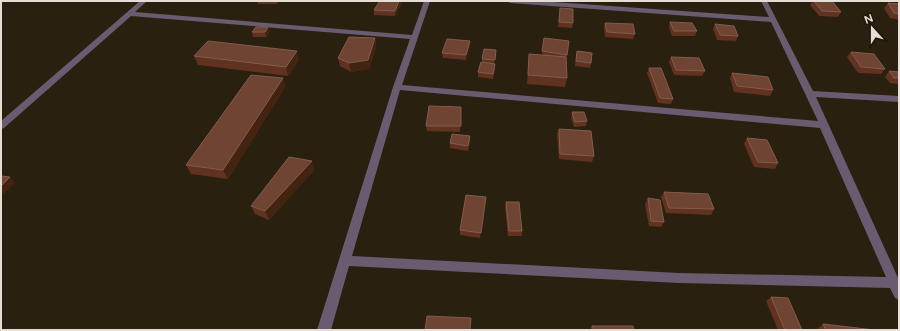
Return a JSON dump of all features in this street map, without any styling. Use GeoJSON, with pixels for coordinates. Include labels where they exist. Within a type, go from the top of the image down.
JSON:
{"type":"FeatureCollection","features":[{"type":"Feature","properties":{"kind":"street"},"geometry":{"type":"LineString","coordinates":[[1,126],[144,1]]}},
{"type":"Feature","properties":{"kind":"street"},"geometry":{"type":"LineString","coordinates":[[324,330],[397,87],[426,1]]}},
{"type":"Feature","properties":{"kind":"street"},"geometry":{"type":"LineString","coordinates":[[510,1],[773,20]]}},
{"type":"Feature","properties":{"kind":"street"},"geometry":{"type":"LineString","coordinates":[[345,261],[896,289],[810,94],[764,1]]}},
{"type":"Feature","properties":{"kind":"street"},"geometry":{"type":"LineString","coordinates":[[130,14],[414,36]]}},
{"type":"Feature","properties":{"kind":"street"},"geometry":{"type":"LineString","coordinates":[[397,87],[823,125]]}},
{"type":"Feature","properties":{"kind":"street"},"geometry":{"type":"LineString","coordinates":[[810,94],[899,99]]}},
{"type":"Feature","properties":{"kind":"building"},"geometry":{"type":"Polygon","coordinates":[[[380,1],[399,1],[395,11],[374,10],[380,1]]]}},
{"type":"Feature","properties":{"kind":"building"},"geometry":{"type":"Polygon","coordinates":[[[814,1],[832,1],[841,12],[822,11],[814,1]]]}},
{"type":"Feature","properties":{"kind":"building"},"geometry":{"type":"Polygon","coordinates":[[[888,3],[899,4],[899,14],[894,13],[888,3]]]}},
{"type":"Feature","properties":{"kind":"building"},"geometry":{"type":"Polygon","coordinates":[[[560,8],[573,9],[573,23],[559,22],[560,8]]]}},
{"type":"Feature","properties":{"kind":"building"},"geometry":{"type":"Polygon","coordinates":[[[670,22],[692,23],[697,31],[674,31],[670,22]]]}},
{"type":"Feature","properties":{"kind":"building"},"geometry":{"type":"Polygon","coordinates":[[[605,23],[633,24],[635,34],[607,32],[605,23]]]}},
{"type":"Feature","properties":{"kind":"building"},"geometry":{"type":"Polygon","coordinates":[[[715,24],[734,26],[738,36],[720,35],[715,24]]]}},
{"type":"Feature","properties":{"kind":"building"},"geometry":{"type":"Polygon","coordinates":[[[256,27],[268,27],[265,32],[252,32],[256,27]]]}},
{"type":"Feature","properties":{"kind":"building"},"geometry":{"type":"Polygon","coordinates":[[[349,37],[375,38],[368,60],[349,63],[338,58],[349,37]]]}},
{"type":"Feature","properties":{"kind":"building"},"geometry":{"type":"Polygon","coordinates":[[[544,38],[569,41],[567,55],[542,51],[544,38]]]}},
{"type":"Feature","properties":{"kind":"building"},"geometry":{"type":"Polygon","coordinates":[[[447,39],[470,41],[466,55],[442,53],[447,39]]]}},
{"type":"Feature","properties":{"kind":"building"},"geometry":{"type":"Polygon","coordinates":[[[208,41],[297,51],[286,67],[194,56],[208,41]]]}},
{"type":"Feature","properties":{"kind":"building"},"geometry":{"type":"Polygon","coordinates":[[[484,49],[496,50],[495,60],[482,59],[484,49]]]}},
{"type":"Feature","properties":{"kind":"building"},"geometry":{"type":"Polygon","coordinates":[[[577,51],[592,53],[591,63],[576,61],[577,51]]]}},
{"type":"Feature","properties":{"kind":"building"},"geometry":{"type":"Polygon","coordinates":[[[851,52],[874,54],[885,69],[861,67],[851,52]]]}},
{"type":"Feature","properties":{"kind":"building"},"geometry":{"type":"Polygon","coordinates":[[[529,54],[566,57],[567,78],[528,75],[529,54]]]}},
{"type":"Feature","properties":{"kind":"building"},"geometry":{"type":"Polygon","coordinates":[[[671,57],[699,58],[705,71],[676,70],[671,57]]]}},
{"type":"Feature","properties":{"kind":"building"},"geometry":{"type":"Polygon","coordinates":[[[481,62],[495,64],[493,74],[478,72],[481,62]]]}},
{"type":"Feature","properties":{"kind":"building"},"geometry":{"type":"Polygon","coordinates":[[[649,68],[661,68],[673,99],[660,98],[649,68]]]}},
{"type":"Feature","properties":{"kind":"building"},"geometry":{"type":"Polygon","coordinates":[[[889,71],[899,72],[899,78],[894,78],[889,71]]]}},
{"type":"Feature","properties":{"kind":"building"},"geometry":{"type":"Polygon","coordinates":[[[732,73],[768,77],[773,90],[737,86],[732,73]]]}},
{"type":"Feature","properties":{"kind":"building"},"geometry":{"type":"Polygon","coordinates":[[[251,75],[283,78],[223,170],[186,165],[251,75]]]}},
{"type":"Feature","properties":{"kind":"building"},"geometry":{"type":"Polygon","coordinates":[[[429,106],[461,107],[461,126],[426,126],[429,106]]]}},
{"type":"Feature","properties":{"kind":"building"},"geometry":{"type":"Polygon","coordinates":[[[572,112],[584,112],[587,121],[575,122],[572,112]]]}},
{"type":"Feature","properties":{"kind":"building"},"geometry":{"type":"Polygon","coordinates":[[[559,129],[591,131],[594,156],[560,154],[559,129]]]}},
{"type":"Feature","properties":{"kind":"building"},"geometry":{"type":"Polygon","coordinates":[[[452,134],[470,136],[468,146],[450,143],[452,134]]]}},
{"type":"Feature","properties":{"kind":"building"},"geometry":{"type":"Polygon","coordinates":[[[747,138],[767,140],[778,163],[758,162],[747,138]]]}},
{"type":"Feature","properties":{"kind":"building"},"geometry":{"type":"Polygon","coordinates":[[[289,157],[312,161],[265,211],[251,206],[289,157]]]}},
{"type":"Feature","properties":{"kind":"building"},"geometry":{"type":"Polygon","coordinates":[[[1,176],[10,177],[1,186],[1,176]]]}},
{"type":"Feature","properties":{"kind":"building"},"geometry":{"type":"Polygon","coordinates":[[[664,192],[708,194],[714,209],[669,208],[664,192]]]}},
{"type":"Feature","properties":{"kind":"building"},"geometry":{"type":"Polygon","coordinates":[[[466,195],[486,197],[481,233],[460,230],[466,195]]]}},
{"type":"Feature","properties":{"kind":"building"},"geometry":{"type":"Polygon","coordinates":[[[648,198],[660,200],[664,222],[651,221],[648,198]]]}},
{"type":"Feature","properties":{"kind":"building"},"geometry":{"type":"Polygon","coordinates":[[[506,202],[519,202],[522,231],[509,231],[506,202]]]}},
{"type":"Feature","properties":{"kind":"building"},"geometry":{"type":"Polygon","coordinates":[[[771,297],[788,298],[802,330],[785,330],[771,297]]]}},
{"type":"Feature","properties":{"kind":"building"},"geometry":{"type":"Polygon","coordinates":[[[427,316],[471,318],[470,330],[425,330],[427,316]]]}},
{"type":"Feature","properties":{"kind":"building"},"geometry":{"type":"Polygon","coordinates":[[[823,324],[875,330],[826,330],[823,324]]]}},
{"type":"Feature","properties":{"kind":"building"},"geometry":{"type":"Polygon","coordinates":[[[592,326],[633,326],[634,330],[592,330],[592,326]]]}}]}
